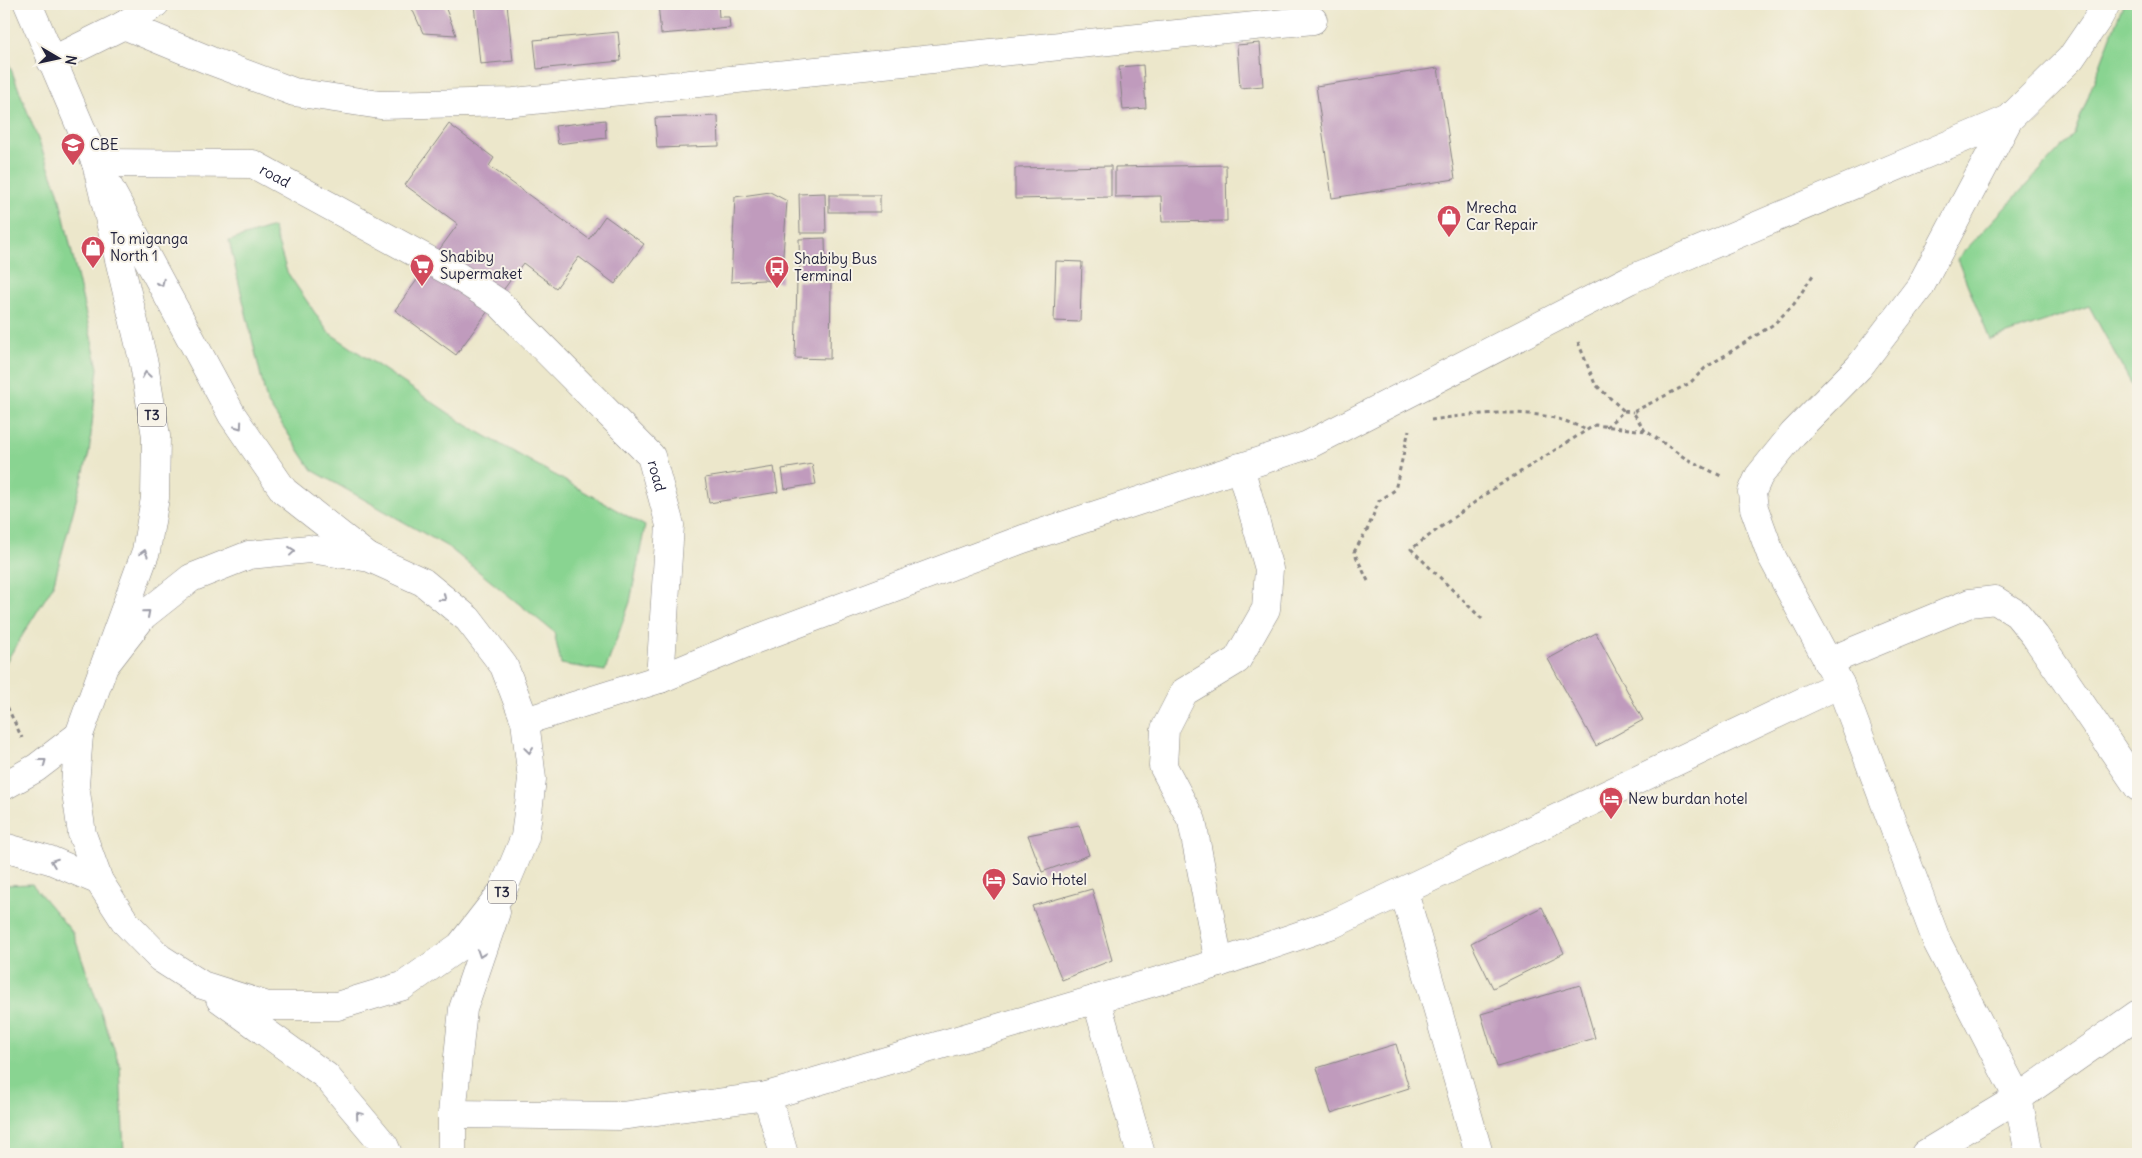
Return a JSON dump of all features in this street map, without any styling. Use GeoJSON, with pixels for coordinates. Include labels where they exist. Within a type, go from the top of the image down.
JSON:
{"type":"FeatureCollection","features":[{"type":"Feature","properties":{"kind":"main road","name":"T3"},"geometry":{"type":"LineString","coordinates":[[28,4],[96,163],[232,415],[284,491],[370,558],[423,582],[468,619],[504,666],[525,720],[532,779],[525,837],[502,892],[463,1009],[452,1114],[452,1154]]}},
{"type":"Feature","properties":{"kind":"main road"},"geometry":{"type":"LineString","coordinates":[[51,60],[124,24],[155,4]]}},
{"type":"Feature","properties":{"kind":"main road"},"geometry":{"type":"LineString","coordinates":[[2029,1154],[2018,1098],[1937,942],[1834,673],[1771,554],[1754,508],[1752,492],[1759,476],[1787,441],[1859,367],[1920,287],[2009,119],[2071,58],[2106,4]]}},
{"type":"Feature","properties":{"kind":"main road"},"geometry":{"type":"LineString","coordinates":[[124,24],[211,61],[294,92],[380,106],[514,102],[1313,20]]}},
{"type":"Feature","properties":{"kind":"main road"},"geometry":{"type":"LineString","coordinates":[[525,720],[660,680],[754,640],[1023,539],[1308,445],[1629,280],[2009,119]]}},
{"type":"Feature","properties":{"kind":"main road","name":"T3"},"geometry":{"type":"LineString","coordinates":[[96,163],[144,364],[156,436],[155,498],[146,551],[79,735],[75,785],[82,834],[99,881],[126,923],[153,951],[326,1076],[384,1145],[388,1154]]}},
{"type":"Feature","properties":{"kind":"main road","name":"road"},"geometry":{"type":"LineString","coordinates":[[96,163],[253,164],[456,275],[499,303],[651,456],[670,525],[660,680]]}},
{"type":"Feature","properties":{"kind":"main road"},"geometry":{"type":"LineString","coordinates":[[1219,963],[1192,822],[1163,766],[1165,729],[1184,692],[1237,660],[1266,609],[1269,569],[1240,468]]}},
{"type":"Feature","properties":{"kind":"main road","name":"T3"},"geometry":{"type":"LineString","coordinates":[[105,665],[143,616],[191,578],[249,555],[309,549],[370,558]]}},
{"type":"Feature","properties":{"kind":"main road"},"geometry":{"type":"LineString","coordinates":[[452,1114],[621,1116],[767,1096],[1219,963],[1333,924],[1404,892],[1970,603],[1995,600],[2017,614],[2138,787]]}},
{"type":"Feature","properties":{"kind":"main road"},"geometry":{"type":"LineString","coordinates":[[4,786],[36,768],[79,735]]}},
{"type":"Feature","properties":{"kind":"main road"},"geometry":{"type":"LineString","coordinates":[[4,847],[50,860],[99,881]]}},
{"type":"Feature","properties":{"kind":"main road","name":"T3"},"geometry":{"type":"LineString","coordinates":[[202,985],[268,1006],[337,1006],[403,986],[460,946],[502,892]]}},
{"type":"Feature","properties":{"kind":"main road"},"geometry":{"type":"LineString","coordinates":[[1404,892],[1479,1154]]}},
{"type":"Feature","properties":{"kind":"main road"},"geometry":{"type":"LineString","coordinates":[[1096,999],[1140,1154]]}},
{"type":"Feature","properties":{"kind":"main road"},"geometry":{"type":"LineString","coordinates":[[1925,1154],[2018,1098],[2138,1014]]}},
{"type":"Feature","properties":{"kind":"main road"},"geometry":{"type":"LineString","coordinates":[[767,1096],[784,1154]]}},
{"type":"Feature","properties":{"kind":"path"},"geometry":{"type":"LineString","coordinates":[[1571,310],[1581,353],[1595,384],[1624,411],[1633,412],[1690,383],[1705,368],[1774,324],[1794,304],[1812,275]]}},
{"type":"Feature","properties":{"kind":"path"},"geometry":{"type":"LineString","coordinates":[[1606,426],[1624,411]]}},
{"type":"Feature","properties":{"kind":"path"},"geometry":{"type":"LineString","coordinates":[[1633,412],[1646,431],[1686,458],[1752,492]]}},
{"type":"Feature","properties":{"kind":"path"},"geometry":{"type":"LineString","coordinates":[[1424,421],[1467,415],[1507,413],[1550,416],[1573,423],[1587,431]]}},
{"type":"Feature","properties":{"kind":"path"},"geometry":{"type":"LineString","coordinates":[[1368,581],[1354,552],[1368,528],[1378,501],[1395,490],[1411,425]]}},
{"type":"Feature","properties":{"kind":"path"},"geometry":{"type":"LineString","coordinates":[[1482,619],[1411,549],[1490,491],[1595,426],[1646,431]]}},
{"type":"Feature","properties":{"kind":"path"},"geometry":{"type":"LineString","coordinates":[[4,700],[36,768]]}},
{"type":"Feature","properties":{"kind":"green space"},"geometry":{"type":"Polygon","coordinates":[[[2123,4],[2138,4],[2138,396],[2089,306],[1990,340],[1957,259],[2074,134],[2123,4]]]}},
{"type":"Feature","properties":{"kind":"green space"},"geometry":{"type":"Polygon","coordinates":[[[4,51],[58,191],[98,368],[89,453],[53,586],[4,665],[4,51]]]}},
{"type":"Feature","properties":{"kind":"green space"},"geometry":{"type":"Polygon","coordinates":[[[273,227],[287,272],[328,332],[468,426],[645,526],[630,602],[605,671],[561,664],[554,632],[448,547],[312,470],[267,402],[229,241],[273,227]]]}},
{"type":"Feature","properties":{"kind":"green space"},"geometry":{"type":"Polygon","coordinates":[[[32,884],[73,933],[120,1066],[124,1154],[4,1154],[4,885],[32,884]]]}},
{"type":"Feature","properties":{"kind":"building"},"geometry":{"type":"Polygon","coordinates":[[[410,4],[444,4],[456,35],[423,33],[410,4]]]}},
{"type":"Feature","properties":{"kind":"building"},"geometry":{"type":"Polygon","coordinates":[[[474,4],[507,4],[513,61],[480,64],[474,4]]]}},
{"type":"Feature","properties":{"kind":"building"},"geometry":{"type":"Polygon","coordinates":[[[658,4],[718,4],[719,17],[729,17],[730,28],[661,34],[658,4]]]}},
{"type":"Feature","properties":{"kind":"building"},"geometry":{"type":"Polygon","coordinates":[[[618,32],[621,61],[537,69],[534,40],[618,32]]]}},
{"type":"Feature","properties":{"kind":"building"},"geometry":{"type":"Polygon","coordinates":[[[1260,43],[1263,86],[1240,88],[1237,45],[1260,43]]]}},
{"type":"Feature","properties":{"kind":"building"},"geometry":{"type":"Polygon","coordinates":[[[1143,65],[1146,108],[1123,110],[1119,67],[1143,65]]]}},
{"type":"Feature","properties":{"kind":"building"},"geometry":{"type":"Polygon","coordinates":[[[1438,68],[1455,179],[1332,198],[1316,86],[1438,68]]]}},
{"type":"Feature","properties":{"kind":"building"},"geometry":{"type":"Polygon","coordinates":[[[718,116],[719,146],[657,148],[655,118],[718,116]]]}},
{"type":"Feature","properties":{"kind":"building"},"geometry":{"type":"Polygon","coordinates":[[[605,120],[606,138],[558,144],[555,126],[605,120]]]}},
{"type":"Feature","properties":{"kind":"building"},"geometry":{"type":"Polygon","coordinates":[[[449,124],[494,158],[489,166],[589,239],[605,216],[644,244],[615,284],[579,257],[556,288],[523,263],[456,355],[395,310],[458,224],[405,185],[449,124]]]}},
{"type":"Feature","properties":{"kind":"building"},"geometry":{"type":"Polygon","coordinates":[[[1226,165],[1227,221],[1162,222],[1161,196],[1115,197],[1115,167],[1226,165]]]}},
{"type":"Feature","properties":{"kind":"building"},"geometry":{"type":"Polygon","coordinates":[[[1111,166],[1111,197],[1015,199],[1015,168],[1111,166]]]}},
{"type":"Feature","properties":{"kind":"building"},"geometry":{"type":"Polygon","coordinates":[[[770,192],[787,201],[781,282],[763,280],[731,282],[735,197],[770,192]]]}},
{"type":"Feature","properties":{"kind":"building"},"geometry":{"type":"Polygon","coordinates":[[[825,193],[826,233],[800,233],[799,194],[825,193]]]}},
{"type":"Feature","properties":{"kind":"building"},"geometry":{"type":"Polygon","coordinates":[[[829,195],[880,195],[880,212],[829,212],[829,195]]]}},
{"type":"Feature","properties":{"kind":"building"},"geometry":{"type":"Polygon","coordinates":[[[825,238],[826,277],[800,278],[799,239],[825,238]]]}},
{"type":"Feature","properties":{"kind":"building"},"geometry":{"type":"Polygon","coordinates":[[[1056,261],[1082,262],[1080,322],[1054,321],[1056,261]]]}},
{"type":"Feature","properties":{"kind":"building"},"geometry":{"type":"Polygon","coordinates":[[[797,281],[831,282],[830,359],[795,358],[797,281]]]}},
{"type":"Feature","properties":{"kind":"building"},"geometry":{"type":"Polygon","coordinates":[[[812,464],[816,484],[785,489],[782,469],[812,464]]]}},
{"type":"Feature","properties":{"kind":"building"},"geometry":{"type":"Polygon","coordinates":[[[774,467],[778,492],[709,503],[705,478],[774,467]]]}},
{"type":"Feature","properties":{"kind":"building"},"geometry":{"type":"Polygon","coordinates":[[[1596,633],[1643,720],[1596,746],[1548,659],[1596,633]]]}},
{"type":"Feature","properties":{"kind":"building"},"geometry":{"type":"Polygon","coordinates":[[[1079,825],[1089,855],[1042,872],[1028,835],[1079,825]]]}},
{"type":"Feature","properties":{"kind":"building"},"geometry":{"type":"Polygon","coordinates":[[[1092,889],[1112,960],[1062,980],[1032,906],[1092,889]]]}},
{"type":"Feature","properties":{"kind":"building"},"geometry":{"type":"Polygon","coordinates":[[[1542,907],[1564,953],[1493,988],[1471,943],[1542,907]]]}},
{"type":"Feature","properties":{"kind":"building"},"geometry":{"type":"Polygon","coordinates":[[[1580,985],[1595,1038],[1497,1067],[1481,1014],[1580,985]]]}},
{"type":"Feature","properties":{"kind":"building"},"geometry":{"type":"Polygon","coordinates":[[[1396,1044],[1409,1088],[1331,1113],[1317,1068],[1396,1044]]]}},
{"type":"Feature","properties":{"kind":"place","name":"CBE"},"geometry":{"type":"Point","coordinates":[73,166]}},
{"type":"Feature","properties":{"kind":"place","name":"Mrecha Car Repair"},"geometry":{"type":"Point","coordinates":[1449,238]}},
{"type":"Feature","properties":{"kind":"place","name":"To miganga North 1"},"geometry":{"type":"Point","coordinates":[93,269]}},
{"type":"Feature","properties":{"kind":"place","name":"Shabiby Supermaket"},"geometry":{"type":"Point","coordinates":[422,287]}},
{"type":"Feature","properties":{"kind":"place","name":"Shabiby Bus Terminal"},"geometry":{"type":"Point","coordinates":[777,289]}},
{"type":"Feature","properties":{"kind":"place","name":"New burdan hotel"},"geometry":{"type":"Point","coordinates":[1611,820]}},
{"type":"Feature","properties":{"kind":"place","name":"Savio Hotel"},"geometry":{"type":"Point","coordinates":[994,901]}}]}
